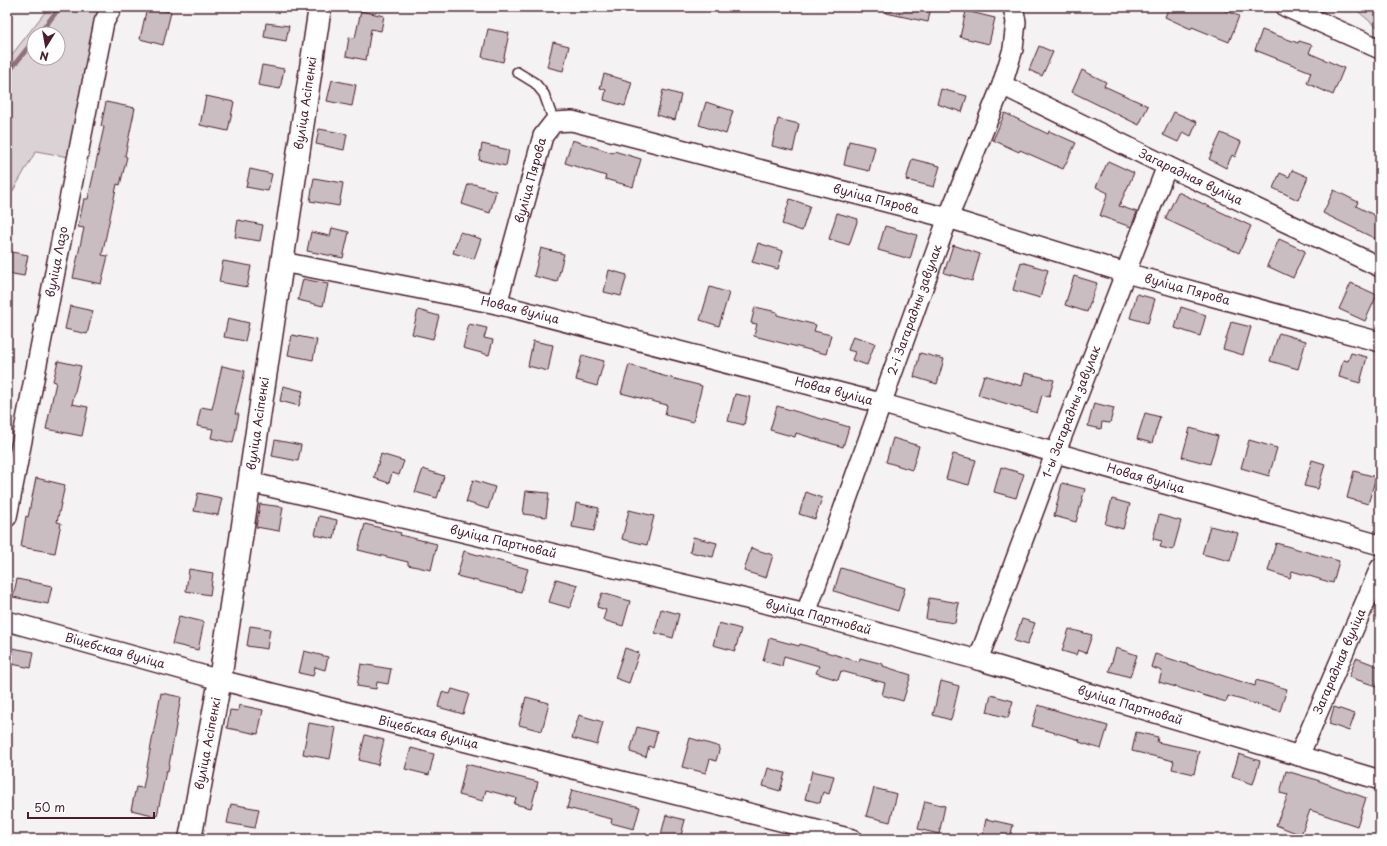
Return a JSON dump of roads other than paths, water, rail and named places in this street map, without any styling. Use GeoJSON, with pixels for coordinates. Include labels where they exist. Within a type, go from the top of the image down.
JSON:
{"type":"FeatureCollection","features":[{"type":"Feature","properties":{"kind":"street","name":"вуліца Лазо"},"geometry":{"type":"LineString","coordinates":[[7,518],[104,22],[112,7]]}},
{"type":"Feature","properties":{"kind":"street","name":"вуліца Асіпенкі"},"geometry":{"type":"LineString","coordinates":[[190,839],[220,680],[320,7]]}},
{"type":"Feature","properties":{"kind":"street","name":"2-і Загарадны завулак"},"geometry":{"type":"LineString","coordinates":[[806,613],[880,403],[948,218],[1002,85],[1013,49],[1016,22],[1013,7]]}},
{"type":"Feature","properties":{"kind":"street"},"geometry":{"type":"LineString","coordinates":[[1286,7],[1380,49]]}},
{"type":"Feature","properties":{"kind":"street","name":"Загарадная вуліца"},"geometry":{"type":"LineString","coordinates":[[1002,85],[1167,166],[1380,267]]}},
{"type":"Feature","properties":{"kind":"street","name":"вуліца Пярова"},"geometry":{"type":"LineString","coordinates":[[496,304],[543,136],[554,122],[572,121],[948,218],[1126,273],[1380,342]]}},
{"type":"Feature","properties":{"kind":"street","name":"1-ы Загарадны завулак"},"geometry":{"type":"LineString","coordinates":[[978,660],[1055,454],[1167,166]]}},
{"type":"Feature","properties":{"kind":"street","name":"Новая вуліца"},"geometry":{"type":"LineString","coordinates":[[282,262],[496,304],[880,403],[1055,454],[1380,545]]}},
{"type":"Feature","properties":{"kind":"street","name":"вуліца Партновай"},"geometry":{"type":"LineString","coordinates":[[249,482],[806,613],[978,660],[1380,780]]}},
{"type":"Feature","properties":{"kind":"street","name":"Загарадная вуліца"},"geometry":{"type":"LineString","coordinates":[[1299,756],[1380,568]]}},
{"type":"Feature","properties":{"kind":"street","name":"Віцебская вуліца"},"geometry":{"type":"LineString","coordinates":[[7,621],[220,680],[852,839]]}},
{"type":"Feature","properties":{"kind":"lane"},"geometry":{"type":"LineString","coordinates":[[517,72],[535,83],[544,94],[554,122]]}},
{"type":"Feature","properties":{"kind":"waterway"},"geometry":{"type":"LineString","coordinates":[[45,26],[60,7]]}},
{"type":"Feature","properties":{"kind":"waterway"},"geometry":{"type":"LineString","coordinates":[[7,74],[26,50]]}}]}
